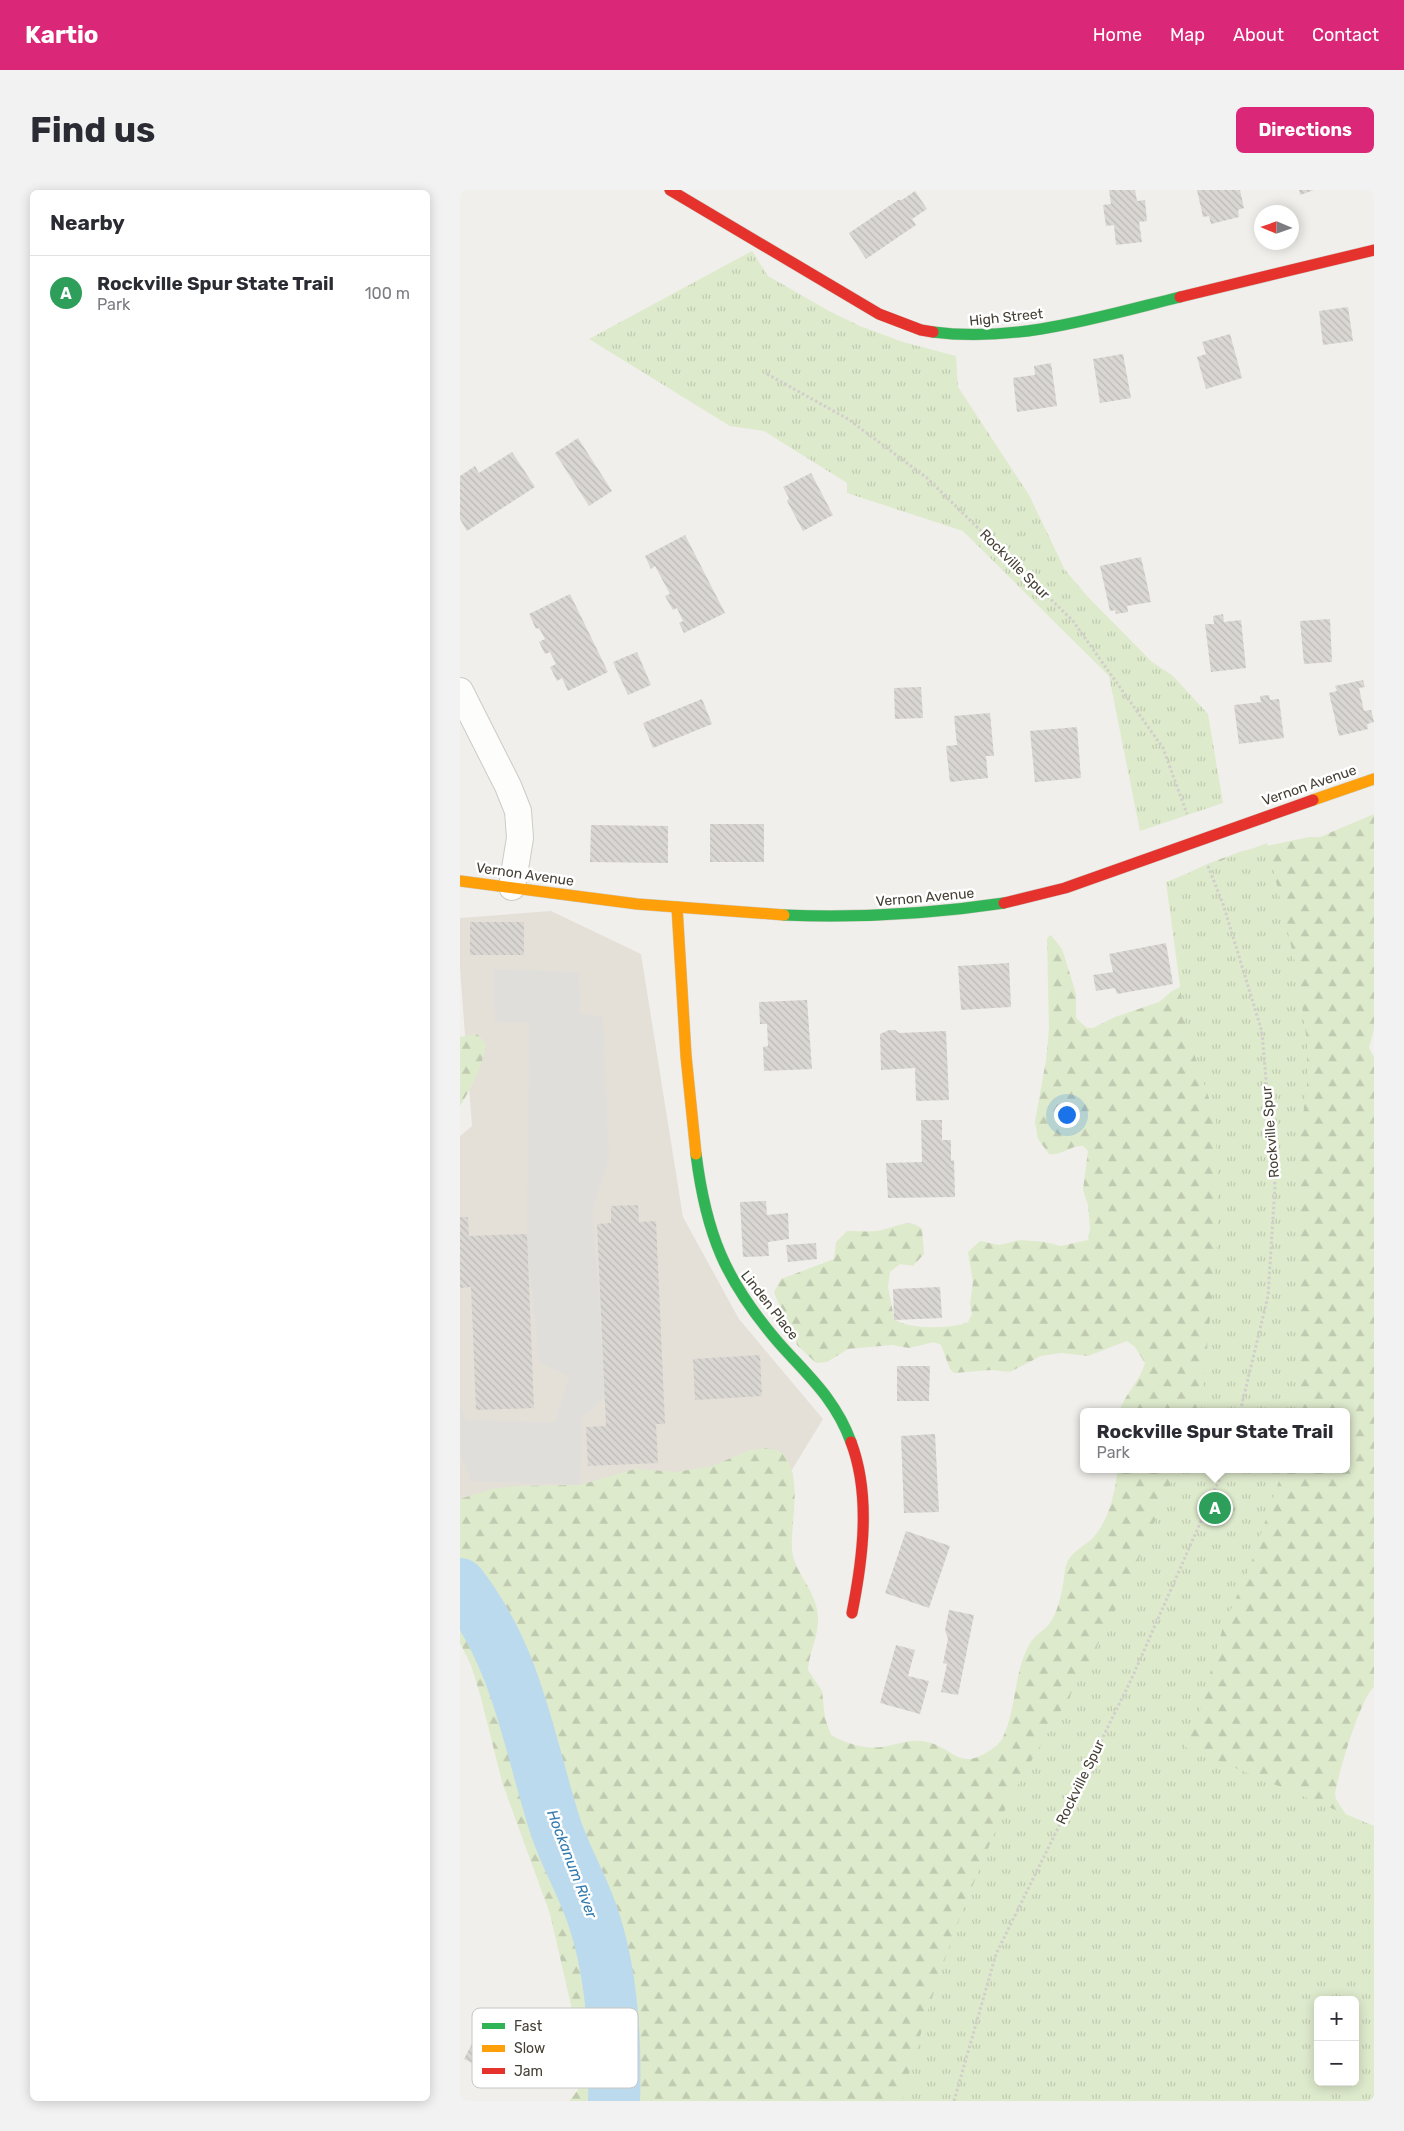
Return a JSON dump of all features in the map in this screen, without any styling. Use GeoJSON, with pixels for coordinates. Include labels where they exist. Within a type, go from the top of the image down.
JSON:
{"type":"FeatureCollection","features":[{"type":"Feature","properties":{"kind":"street","name":"High Street"},"geometry":{"type":"LineString","coordinates":[[670,190],[878,314],[921,330],[965,336],[1018,333],[1091,319],[1374,250]]}},
{"type":"Feature","properties":{"kind":"street"},"geometry":{"type":"LineString","coordinates":[[460,691],[508,786],[518,811],[520,838],[512,887]]}},
{"type":"Feature","properties":{"kind":"street","name":"Vernon Avenue"},"geometry":{"type":"LineString","coordinates":[[460,881],[677,907],[845,918],[912,915],[983,907],[1065,888],[1374,779]]}},
{"type":"Feature","properties":{"kind":"street","name":"Linden Place"},"geometry":{"type":"LineString","coordinates":[[677,907],[692,1116],[708,1224],[722,1261],[742,1296],[770,1333],[830,1398],[851,1437],[859,1471],[863,1535],[860,1575],[852,1613]]}},
{"type":"Feature","properties":{"kind":"path","name":"Rockville Spur"},"geometry":{"type":"LineString","coordinates":[[767,374],[848,419],[927,478],[1072,621],[1163,748],[1189,821]]}},
{"type":"Feature","properties":{"kind":"path","name":"Rockville Spur"},"geometry":{"type":"LineString","coordinates":[[1205,858],[1223,904],[1262,1032],[1275,1186],[1268,1296],[1241,1408]]}},
{"type":"Feature","properties":{"kind":"path","name":"Rockville Spur"},"geometry":{"type":"LineString","coordinates":[[954,2101],[996,1954],[1131,1680],[1222,1473]]}},
{"type":"Feature","properties":{"kind":"shaded area"},"geometry":{"type":"Polygon","coordinates":[[[551,911],[641,954],[683,1217],[739,1319],[823,1419],[759,1524],[460,1523],[460,1136],[472,1126],[460,969],[460,918],[551,911]]]}},
{"type":"Feature","properties":{"kind":"shaded area"},"geometry":{"type":"Polygon","coordinates":[[[493,969],[579,972],[580,1014],[603,1017],[609,1159],[593,1208],[605,1397],[582,1417],[580,1485],[471,1481],[460,1453],[460,1405],[466,1420],[555,1422],[569,1376],[539,1362],[527,1245],[529,1023],[495,1022],[493,969]]]}},
{"type":"Feature","properties":{"kind":"green space"},"geometry":{"type":"Polygon","coordinates":[[[752,251],[768,276],[829,311],[860,326],[903,342],[956,356],[958,387],[1029,495],[1065,570],[1088,597],[1152,662],[1172,675],[1208,714],[1223,803],[1140,831],[1109,676],[963,531],[847,493],[847,483],[764,431],[730,426],[589,339],[752,251]]]}},
{"type":"Feature","properties":{"kind":"green space"},"geometry":{"type":"Polygon","coordinates":[[[1374,814],[1374,1029],[1369,1048],[1374,1057],[1374,1687],[1369,1693],[1357,1720],[1345,1754],[1335,1794],[1336,1799],[1350,1821],[1374,2101],[569,2101],[578,2088],[638,2088],[638,2008],[571,2008],[550,1914],[502,1782],[481,1698],[471,1665],[460,1643],[460,1499],[492,1489],[517,1486],[580,1485],[635,1469],[677,1472],[712,1466],[750,1450],[765,1448],[780,1451],[788,1460],[794,1484],[792,1550],[797,1566],[817,1607],[817,1631],[808,1670],[822,1691],[825,1718],[831,1735],[849,1743],[869,1747],[882,1747],[910,1741],[927,1742],[941,1747],[953,1755],[967,1759],[982,1755],[1001,1741],[1007,1728],[1024,1656],[1031,1642],[1048,1626],[1055,1615],[1069,1559],[1092,1539],[1103,1523],[1113,1497],[1117,1473],[1350,1473],[1350,1408],[1121,1408],[1140,1376],[1145,1363],[1135,1347],[1127,1341],[1088,1356],[1061,1353],[1041,1356],[1010,1372],[991,1370],[954,1373],[950,1369],[941,1345],[934,1342],[909,1348],[892,1345],[848,1349],[827,1362],[816,1363],[797,1345],[794,1330],[782,1312],[774,1292],[781,1279],[834,1259],[836,1242],[847,1231],[876,1231],[906,1224],[917,1225],[922,1229],[924,1254],[913,1266],[900,1264],[890,1272],[888,1287],[894,1318],[908,1325],[929,1327],[952,1326],[968,1322],[972,1314],[970,1304],[973,1282],[968,1252],[980,1241],[999,1245],[1020,1240],[1045,1242],[1061,1246],[1088,1240],[1090,1228],[1088,1205],[1083,1190],[1088,1151],[1083,1146],[1078,1146],[1049,1154],[1038,1139],[1035,1122],[1046,1060],[1049,1029],[1047,938],[1051,935],[1062,949],[1076,994],[1076,1018],[1087,1028],[1093,1028],[1115,1017],[1159,1002],[1172,991],[1189,983],[1167,883],[1207,864],[1242,851],[1309,837],[1320,837],[1374,814]]]}},
{"type":"Feature","properties":{"kind":"green space"},"geometry":{"type":"Polygon","coordinates":[[[1267,843],[1297,971],[1307,1042],[1307,1085],[1300,1137],[1300,1395],[1297,1408],[1201,1408],[1218,1234],[1216,1119],[1186,1030],[1166,882],[1267,843]]]}},
{"type":"Feature","properties":{"kind":"green space"},"geometry":{"type":"Polygon","coordinates":[[[477,1034],[486,1044],[482,1061],[469,1092],[460,1106],[460,1037],[477,1034]]]}},
{"type":"Feature","properties":{"kind":"green space"},"geometry":{"type":"Polygon","coordinates":[[[1175,1473],[1282,1473],[1249,1569],[1223,1627],[1200,1709],[1183,1746],[1374,1826],[1374,2101],[902,2101],[922,2028],[946,1957],[1002,1816],[1019,1782],[1091,1659],[1130,1578],[1175,1473]]]}},
{"type":"Feature","properties":{"kind":"building"},"geometry":{"type":"Polygon","coordinates":[[[1109,190],[1135,190],[1137,201],[1145,200],[1147,221],[1139,222],[1142,242],[1116,245],[1114,225],[1106,226],[1103,205],[1111,204],[1109,190]]]}},
{"type":"Feature","properties":{"kind":"building"},"geometry":{"type":"Polygon","coordinates":[[[1197,190],[1240,190],[1244,208],[1238,210],[1239,217],[1211,224],[1209,216],[1203,217],[1197,190]]]}},
{"type":"Feature","properties":{"kind":"building"},"geometry":{"type":"Polygon","coordinates":[[[1299,190],[1314,190],[1300,195],[1299,190]]]}},
{"type":"Feature","properties":{"kind":"building"},"geometry":{"type":"Polygon","coordinates":[[[915,191],[927,209],[912,219],[916,225],[866,259],[849,233],[898,200],[902,200],[915,191]]]}},
{"type":"Feature","properties":{"kind":"building"},"geometry":{"type":"Polygon","coordinates":[[[1348,307],[1353,341],[1323,345],[1319,311],[1348,307]]]}},
{"type":"Feature","properties":{"kind":"building"},"geometry":{"type":"Polygon","coordinates":[[[1230,334],[1242,378],[1206,389],[1197,357],[1206,354],[1202,342],[1230,334]]]}},
{"type":"Feature","properties":{"kind":"building"},"geometry":{"type":"Polygon","coordinates":[[[1123,354],[1131,398],[1100,403],[1093,359],[1123,354]]]}},
{"type":"Feature","properties":{"kind":"building"},"geometry":{"type":"Polygon","coordinates":[[[1051,363],[1057,406],[1017,412],[1013,378],[1035,375],[1034,366],[1051,363]]]}},
{"type":"Feature","properties":{"kind":"building"},"geometry":{"type":"Polygon","coordinates":[[[578,438],[612,491],[589,506],[555,453],[578,438]]]}},
{"type":"Feature","properties":{"kind":"building"},"geometry":{"type":"Polygon","coordinates":[[[512,452],[535,487],[467,531],[460,519],[460,476],[475,466],[479,473],[512,452]]]}},
{"type":"Feature","properties":{"kind":"building"},"geometry":{"type":"Polygon","coordinates":[[[811,473],[833,515],[803,531],[787,501],[789,498],[783,487],[811,473]]]}},
{"type":"Feature","properties":{"kind":"building"},"geometry":{"type":"Polygon","coordinates":[[[685,535],[725,613],[684,633],[679,623],[683,621],[677,608],[673,610],[665,596],[670,594],[655,566],[651,569],[645,556],[685,535]]]}},
{"type":"Feature","properties":{"kind":"building"},"geometry":{"type":"Polygon","coordinates":[[[1141,557],[1151,602],[1127,606],[1128,612],[1116,614],[1115,610],[1110,611],[1100,566],[1141,557]]]}},
{"type":"Feature","properties":{"kind":"building"},"geometry":{"type":"Polygon","coordinates":[[[570,594],[608,672],[568,691],[562,678],[557,681],[550,667],[556,664],[550,652],[545,654],[539,642],[545,639],[539,628],[536,629],[529,614],[570,594]]]}},
{"type":"Feature","properties":{"kind":"building"},"geometry":{"type":"Polygon","coordinates":[[[1223,614],[1224,622],[1241,620],[1246,668],[1211,672],[1205,624],[1214,624],[1213,616],[1223,614]]]}},
{"type":"Feature","properties":{"kind":"building"},"geometry":{"type":"Polygon","coordinates":[[[1330,619],[1332,662],[1304,664],[1300,621],[1330,619]]]}},
{"type":"Feature","properties":{"kind":"building"},"geometry":{"type":"Polygon","coordinates":[[[637,652],[651,685],[628,695],[613,662],[637,652]]]}},
{"type":"Feature","properties":{"kind":"building"},"geometry":{"type":"Polygon","coordinates":[[[1363,680],[1365,687],[1359,688],[1364,711],[1371,710],[1374,722],[1367,724],[1368,729],[1339,736],[1329,693],[1337,691],[1335,686],[1363,680]]]}},
{"type":"Feature","properties":{"kind":"building"},"geometry":{"type":"Polygon","coordinates":[[[921,687],[923,718],[895,719],[894,688],[921,687]]]}},
{"type":"Feature","properties":{"kind":"building"},"geometry":{"type":"Polygon","coordinates":[[[1269,695],[1270,700],[1279,699],[1284,738],[1239,744],[1234,705],[1261,702],[1260,696],[1269,695]]]}},
{"type":"Feature","properties":{"kind":"building"},"geometry":{"type":"Polygon","coordinates":[[[702,699],[712,724],[653,748],[643,723],[702,699]]]}},
{"type":"Feature","properties":{"kind":"building"},"geometry":{"type":"Polygon","coordinates":[[[990,713],[994,756],[986,756],[988,778],[950,782],[946,746],[957,745],[954,716],[990,713]]]}},
{"type":"Feature","properties":{"kind":"building"},"geometry":{"type":"Polygon","coordinates":[[[1077,727],[1081,778],[1035,782],[1030,731],[1077,727]]]}},
{"type":"Feature","properties":{"kind":"building"},"geometry":{"type":"Polygon","coordinates":[[[710,824],[764,824],[764,862],[710,862],[710,824]]]}},
{"type":"Feature","properties":{"kind":"building"},"geometry":{"type":"Polygon","coordinates":[[[591,825],[668,826],[668,863],[590,862],[591,825]]]}},
{"type":"Feature","properties":{"kind":"building"},"geometry":{"type":"Polygon","coordinates":[[[470,922],[524,922],[524,955],[470,955],[470,922]]]}},
{"type":"Feature","properties":{"kind":"building"},"geometry":{"type":"Polygon","coordinates":[[[1166,943],[1173,984],[1117,994],[1115,988],[1096,991],[1093,975],[1113,972],[1109,954],[1166,943]]]}},
{"type":"Feature","properties":{"kind":"building"},"geometry":{"type":"Polygon","coordinates":[[[1009,963],[1011,1007],[961,1010],[958,966],[1009,963]]]}},
{"type":"Feature","properties":{"kind":"building"},"geometry":{"type":"Polygon","coordinates":[[[807,1000],[812,1069],[764,1071],[763,1047],[768,1046],[767,1024],[760,1024],[759,1002],[807,1000]]]}},
{"type":"Feature","properties":{"kind":"building"},"geometry":{"type":"Polygon","coordinates":[[[889,1030],[895,1030],[899,1033],[946,1031],[949,1100],[916,1101],[915,1068],[881,1070],[880,1034],[889,1030]]]}},
{"type":"Feature","properties":{"kind":"building"},"geometry":{"type":"Polygon","coordinates":[[[921,1120],[942,1120],[942,1140],[951,1140],[951,1161],[954,1160],[955,1197],[888,1198],[886,1163],[922,1162],[921,1120]]]}},
{"type":"Feature","properties":{"kind":"building"},"geometry":{"type":"Polygon","coordinates":[[[766,1201],[767,1215],[788,1213],[789,1239],[768,1242],[769,1256],[743,1257],[740,1202],[766,1201]]]}},
{"type":"Feature","properties":{"kind":"building"},"geometry":{"type":"Polygon","coordinates":[[[638,1205],[639,1222],[656,1221],[665,1424],[656,1424],[658,1463],[588,1466],[586,1427],[606,1426],[597,1224],[611,1223],[611,1206],[638,1205]]]}},
{"type":"Feature","properties":{"kind":"building"},"geometry":{"type":"Polygon","coordinates":[[[460,1217],[468,1217],[469,1236],[527,1234],[534,1408],[476,1410],[471,1287],[460,1288],[460,1217]]]}},
{"type":"Feature","properties":{"kind":"building"},"geometry":{"type":"Polygon","coordinates":[[[816,1243],[817,1259],[788,1262],[786,1245],[816,1243]]]}},
{"type":"Feature","properties":{"kind":"building"},"geometry":{"type":"Polygon","coordinates":[[[940,1287],[942,1318],[894,1320],[893,1289],[940,1287]]]}},
{"type":"Feature","properties":{"kind":"building"},"geometry":{"type":"Polygon","coordinates":[[[760,1355],[762,1396],[695,1400],[693,1359],[760,1355]]]}},
{"type":"Feature","properties":{"kind":"building"},"geometry":{"type":"Polygon","coordinates":[[[897,1366],[930,1366],[929,1401],[897,1401],[897,1366]]]}},
{"type":"Feature","properties":{"kind":"building"},"geometry":{"type":"Polygon","coordinates":[[[935,1434],[939,1512],[904,1513],[901,1436],[935,1434]]]}},
{"type":"Feature","properties":{"kind":"building"},"geometry":{"type":"Polygon","coordinates":[[[906,1531],[950,1546],[929,1608],[885,1593],[906,1531]]]}},
{"type":"Feature","properties":{"kind":"building"},"geometry":{"type":"Polygon","coordinates":[[[949,1610],[974,1615],[958,1695],[941,1692],[947,1664],[943,1663],[948,1639],[945,1630],[949,1610]]]}},
{"type":"Feature","properties":{"kind":"building"},"geometry":{"type":"Polygon","coordinates":[[[896,1645],[915,1650],[908,1676],[929,1681],[920,1714],[880,1703],[896,1645]]]}},
{"type":"Feature","properties":{"kind":"building"},"geometry":{"type":"Polygon","coordinates":[[[472,2044],[472,2063],[464,2059],[472,2044]]]}},
{"type":"Feature","properties":{"kind":"waterway","name":"Hockanum River"},"geometry":{"type":"LineString","coordinates":[[460,1584],[479,1611],[494,1639],[518,1697],[557,1832],[594,1920],[605,1964],[612,2008]]}},
{"type":"Feature","properties":{"kind":"waterway","name":"Hockanum River"},"geometry":{"type":"LineString","coordinates":[[614,2088],[614,2101]]}},
{"type":"Feature","properties":{"kind":"traffic: fast"},"geometry":{"type":"LineString","coordinates":[[933,332],[996,334],[1027,331],[1088,320],[1180,297]]}},
{"type":"Feature","properties":{"kind":"traffic: fast"},"geometry":{"type":"LineString","coordinates":[[784,915],[840,916],[895,914],[1004,903]]}},
{"type":"Feature","properties":{"kind":"traffic: fast"},"geometry":{"type":"LineString","coordinates":[[696,1154],[700,1183],[712,1232],[731,1276],[744,1298],[778,1342],[829,1400],[837,1412],[851,1442]]}},
{"type":"Feature","properties":{"kind":"traffic: slow"},"geometry":{"type":"LineString","coordinates":[[1313,800],[1374,779]]}},
{"type":"Feature","properties":{"kind":"traffic: slow"},"geometry":{"type":"LineString","coordinates":[[460,881],[637,904],[784,915]]}},
{"type":"Feature","properties":{"kind":"traffic: slow"},"geometry":{"type":"LineString","coordinates":[[677,907],[686,1056],[696,1154]]}},
{"type":"Feature","properties":{"kind":"traffic: jam"},"geometry":{"type":"LineString","coordinates":[[670,190],[879,314],[921,330],[933,332]]}},
{"type":"Feature","properties":{"kind":"traffic: jam"},"geometry":{"type":"LineString","coordinates":[[1180,297],[1374,250]]}},
{"type":"Feature","properties":{"kind":"traffic: jam"},"geometry":{"type":"LineString","coordinates":[[1004,903],[1065,888],[1313,800]]}},
{"type":"Feature","properties":{"kind":"traffic: jam"},"geometry":{"type":"LineString","coordinates":[[851,1442],[857,1462],[863,1505],[862,1549],[852,1613]]}},
{"type":"Feature","properties":{"kind":"place","name":"Rockville Spur State Trail"},"geometry":{"type":"Point","coordinates":[1215,1508]}}]}
